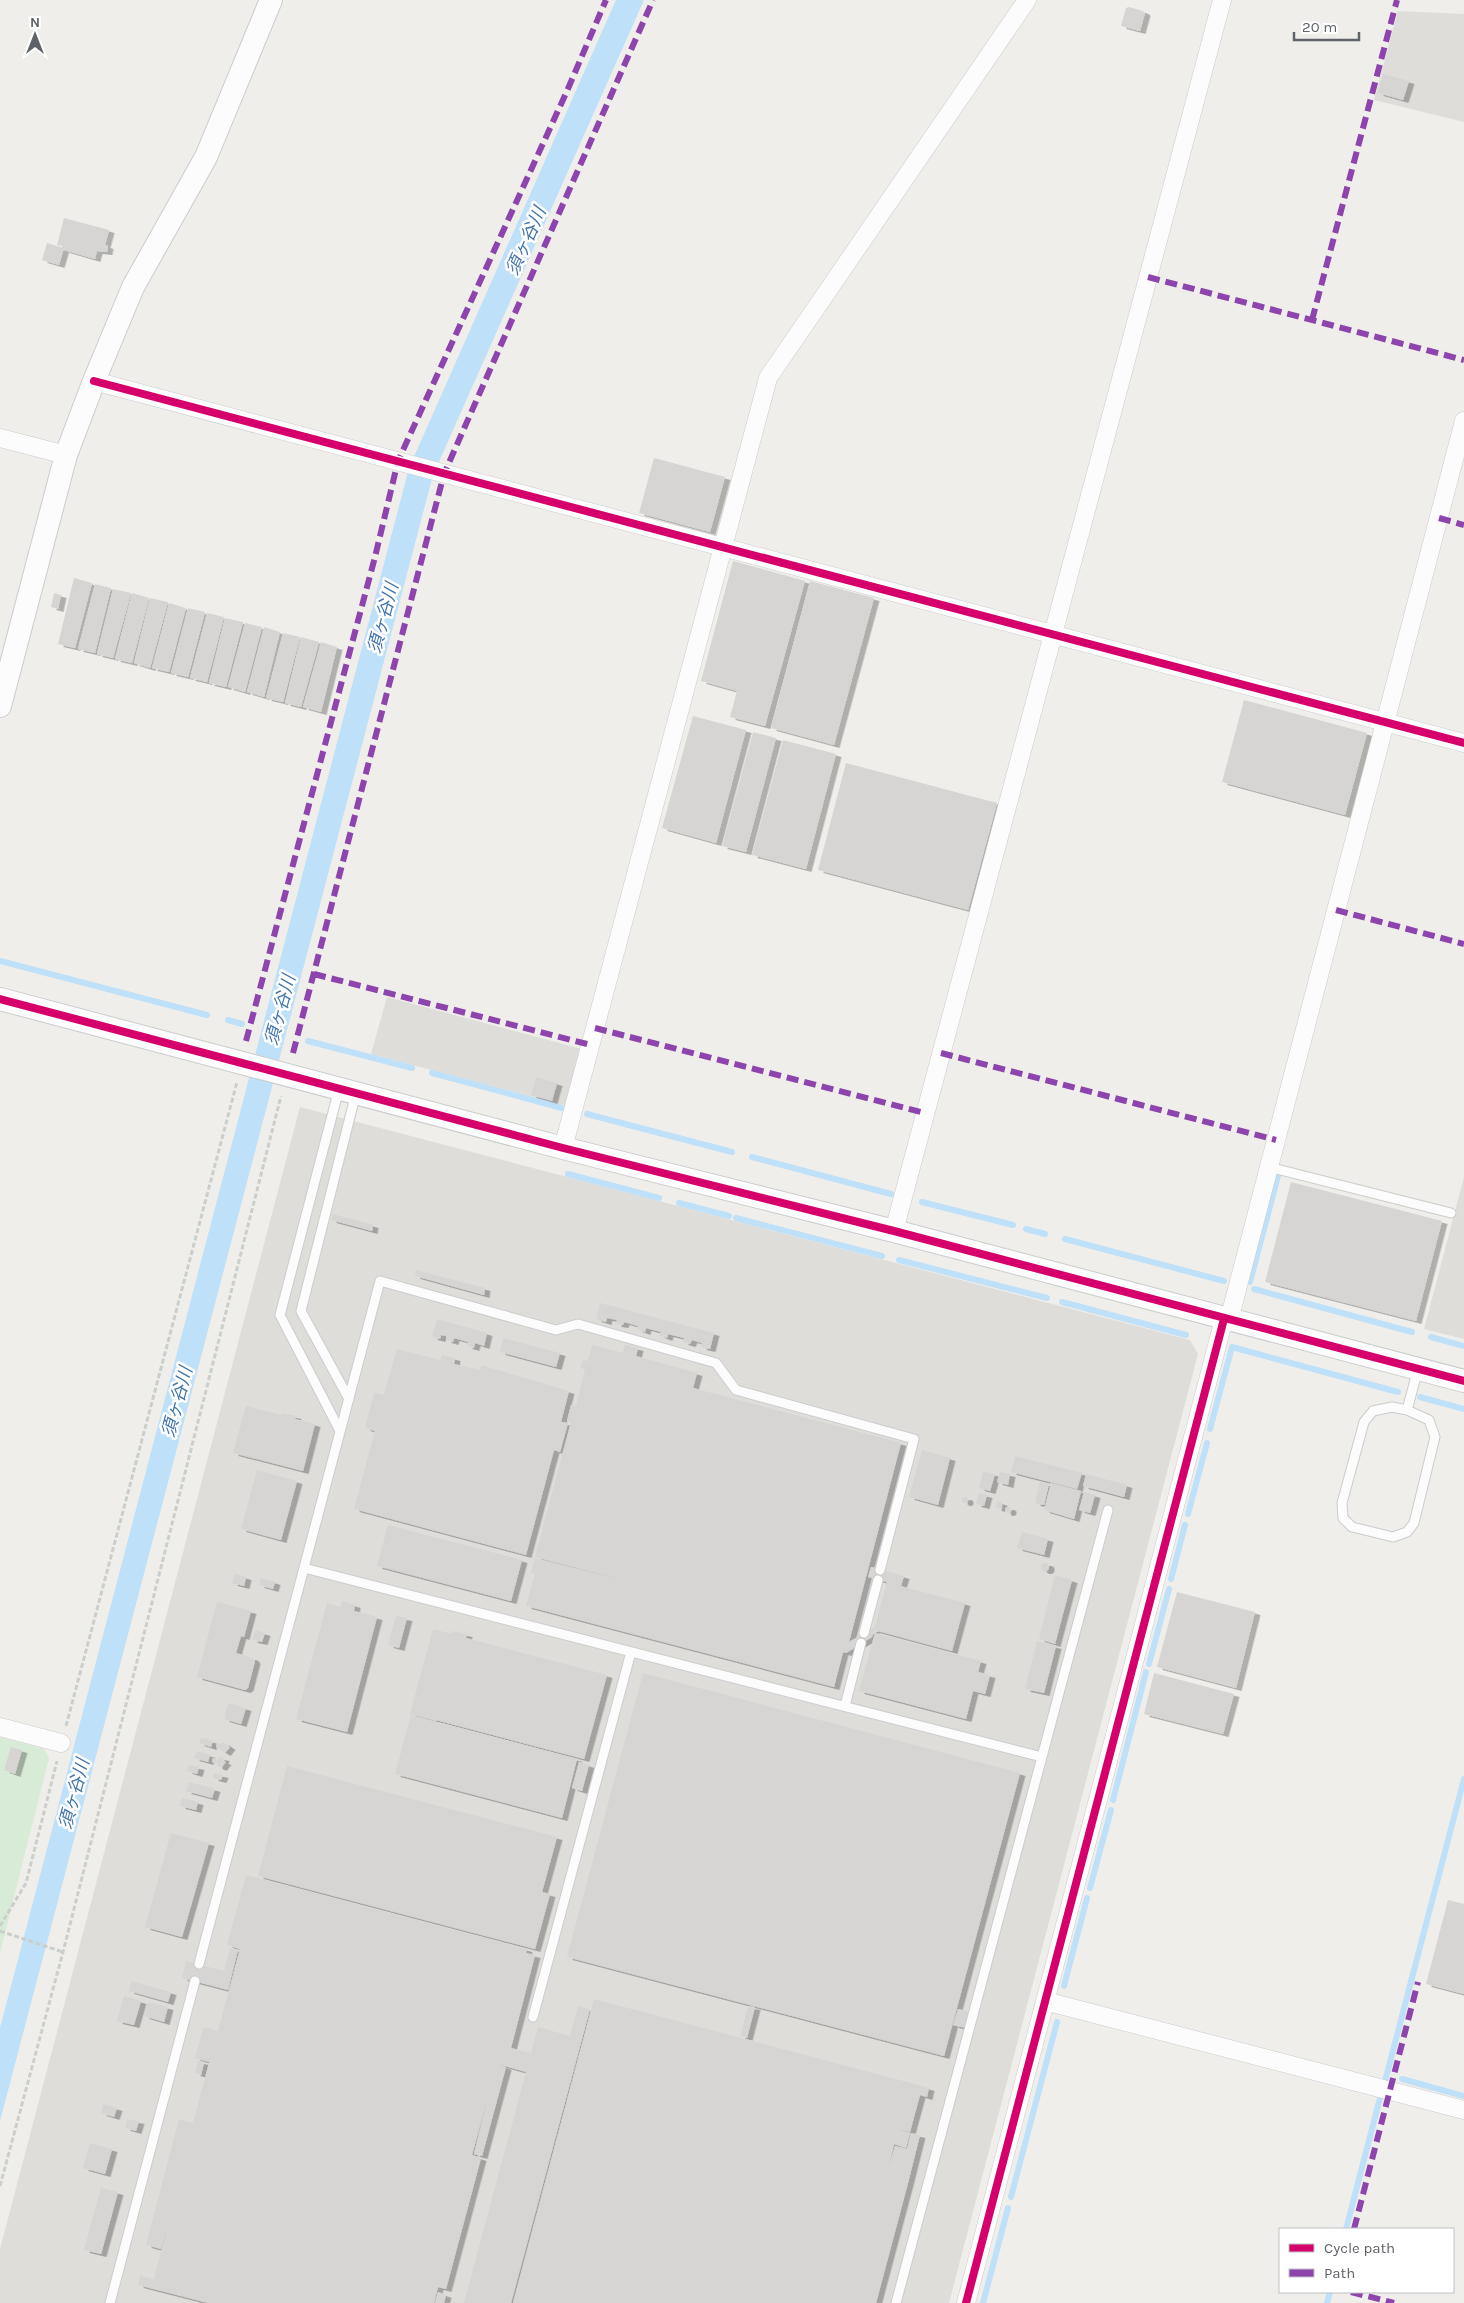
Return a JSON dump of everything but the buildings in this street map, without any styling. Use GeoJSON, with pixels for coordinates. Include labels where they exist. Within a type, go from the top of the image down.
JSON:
{"type":"FeatureCollection","features":[{"type":"Feature","properties":{"kind":"street"},"geometry":{"type":"LineString","coordinates":[[0,706],[66,455],[94,381],[133,287],[206,157],[272,0]]}},
{"type":"Feature","properties":{"kind":"street"},"geometry":{"type":"LineString","coordinates":[[563,1148],[768,378],[1027,0]]}},
{"type":"Feature","properties":{"kind":"street"},"geometry":{"type":"LineString","coordinates":[[894,1231],[1222,0]]}},
{"type":"Feature","properties":{"kind":"street"},"geometry":{"type":"LineString","coordinates":[[94,381],[1464,743]]}},
{"type":"Feature","properties":{"kind":"street"},"geometry":{"type":"LineString","coordinates":[[966,2303],[1269,1167],[1464,421]]}},
{"type":"Feature","properties":{"kind":"street"},"geometry":{"type":"LineString","coordinates":[[0,438],[66,455]]}},
{"type":"Feature","properties":{"kind":"street"},"geometry":{"type":"LineString","coordinates":[[0,999],[282,1083],[347,1090],[563,1148],[894,1231],[1464,1381]]}},
{"type":"Feature","properties":{"kind":"street"},"geometry":{"type":"LineString","coordinates":[[0,1727],[62,1743]]}},
{"type":"Feature","properties":{"kind":"street"},"geometry":{"type":"LineString","coordinates":[[1045,2001],[1464,2110]]}},
{"type":"Feature","properties":{"kind":"lane"},"geometry":{"type":"LineString","coordinates":[[347,1090],[300,1311],[349,1398]]}},
{"type":"Feature","properties":{"kind":"lane"},"geometry":{"type":"LineString","coordinates":[[340,1430],[280,1315],[347,1090]]}},
{"type":"Feature","properties":{"kind":"lane"},"geometry":{"type":"LineString","coordinates":[[1269,1167],[1451,1214]]}},
{"type":"Feature","properties":{"kind":"lane"},"geometry":{"type":"LineString","coordinates":[[200,1964],[380,1281],[556,1330],[578,1324],[716,1363],[736,1390],[914,1439],[880,1570]]}},
{"type":"Feature","properties":{"kind":"lane"},"geometry":{"type":"LineString","coordinates":[[1407,1410],[1418,1369]]}},
{"type":"Feature","properties":{"kind":"lane"},"geometry":{"type":"LineString","coordinates":[[1392,1407],[1407,1410],[1429,1420],[1435,1437],[1414,1523],[1407,1532],[1393,1537],[1352,1527],[1343,1518],[1342,1503],[1364,1422],[1373,1411],[1392,1407]]}},
{"type":"Feature","properties":{"kind":"lane"},"geometry":{"type":"LineString","coordinates":[[896,2303],[1108,1510]]}},
{"type":"Feature","properties":{"kind":"lane"},"geometry":{"type":"LineString","coordinates":[[304,1568],[1042,1757]]}},
{"type":"Feature","properties":{"kind":"lane"},"geometry":{"type":"LineString","coordinates":[[864,1633],[878,1580]]}},
{"type":"Feature","properties":{"kind":"lane"},"geometry":{"type":"LineString","coordinates":[[845,1706],[861,1643]]}},
{"type":"Feature","properties":{"kind":"lane"},"geometry":{"type":"LineString","coordinates":[[533,2017],[631,1652]]}},
{"type":"Feature","properties":{"kind":"lane"},"geometry":{"type":"LineString","coordinates":[[110,2303],[195,1981]]}},
{"type":"Feature","properties":{"kind":"path"},"geometry":{"type":"LineString","coordinates":[[0,1926],[26,1884],[241,1072]]}},
{"type":"Feature","properties":{"kind":"path"},"geometry":{"type":"LineString","coordinates":[[0,2186],[63,1952],[282,1083]]}},
{"type":"Feature","properties":{"kind":"path"},"geometry":{"type":"LineString","coordinates":[[0,1931],[63,1952]]}},
{"type":"Feature","properties":{"kind":"shaded area"},"geometry":{"type":"Polygon","coordinates":[[[1398,11],[1464,14],[1464,122],[1374,100],[1398,11]]]}},
{"type":"Feature","properties":{"kind":"shaded area"},"geometry":{"type":"Polygon","coordinates":[[[387,997],[582,1049],[567,1106],[371,1054],[387,997]]]}},
{"type":"Feature","properties":{"kind":"shaded area"},"geometry":{"type":"Polygon","coordinates":[[[300,1107],[1190,1340],[1198,1354],[949,2303],[0,2303],[0,2249],[300,1107]]]}},
{"type":"Feature","properties":{"kind":"shaded area"},"geometry":{"type":"Polygon","coordinates":[[[1464,1177],[1464,1339],[1424,1329],[1464,1177]]]}},
{"type":"Feature","properties":{"kind":"green space"},"geometry":{"type":"Polygon","coordinates":[[[0,1737],[44,1749],[49,1758],[0,1953],[0,1737]]]}},
{"type":"Feature","properties":{"kind":"water","name":"須ヶ谷川"},"geometry":{"type":"Polygon","coordinates":[[[616,0],[644,0],[433,475],[0,2121],[0,2028],[409,468],[616,0]]]}},
{"type":"Feature","properties":{"kind":"waterway"},"geometry":{"type":"LineString","coordinates":[[0,961],[207,1015]]}},
{"type":"Feature","properties":{"kind":"waterway"},"geometry":{"type":"LineString","coordinates":[[228,1020],[242,1024]]}},
{"type":"Feature","properties":{"kind":"waterway"},"geometry":{"type":"LineString","coordinates":[[308,1041],[412,1068]]}},
{"type":"Feature","properties":{"kind":"waterway"},"geometry":{"type":"LineString","coordinates":[[432,1073],[562,1108]]}},
{"type":"Feature","properties":{"kind":"waterway"},"geometry":{"type":"LineString","coordinates":[[587,1114],[732,1152]]}},
{"type":"Feature","properties":{"kind":"waterway"},"geometry":{"type":"LineString","coordinates":[[752,1157],[891,1194]]}},
{"type":"Feature","properties":{"kind":"waterway"},"geometry":{"type":"LineString","coordinates":[[568,1174],[659,1198]]}},
{"type":"Feature","properties":{"kind":"waterway"},"geometry":{"type":"LineString","coordinates":[[1250,1282],[1278,1176]]}},
{"type":"Feature","properties":{"kind":"waterway"},"geometry":{"type":"LineString","coordinates":[[922,1202],[1013,1225]]}},
{"type":"Feature","properties":{"kind":"waterway"},"geometry":{"type":"LineString","coordinates":[[679,1203],[729,1216]]}},
{"type":"Feature","properties":{"kind":"waterway"},"geometry":{"type":"LineString","coordinates":[[736,1218],[882,1256]]}},
{"type":"Feature","properties":{"kind":"waterway"},"geometry":{"type":"LineString","coordinates":[[1026,1229],[1045,1234]]}},
{"type":"Feature","properties":{"kind":"waterway"},"geometry":{"type":"LineString","coordinates":[[1065,1239],[1224,1281]]}},
{"type":"Feature","properties":{"kind":"waterway"},"geometry":{"type":"LineString","coordinates":[[899,1260],[1047,1298]]}},
{"type":"Feature","properties":{"kind":"waterway"},"geometry":{"type":"LineString","coordinates":[[1254,1289],[1412,1332]]}},
{"type":"Feature","properties":{"kind":"waterway"},"geometry":{"type":"LineString","coordinates":[[1062,1302],[1186,1335]]}},
{"type":"Feature","properties":{"kind":"waterway"},"geometry":{"type":"LineString","coordinates":[[1431,1337],[1464,1346]]}},
{"type":"Feature","properties":{"kind":"waterway"},"geometry":{"type":"LineString","coordinates":[[1210,1429],[1232,1347],[1398,1392]]}},
{"type":"Feature","properties":{"kind":"waterway"},"geometry":{"type":"LineString","coordinates":[[1420,1397],[1464,1409]]}},
{"type":"Feature","properties":{"kind":"waterway"},"geometry":{"type":"LineString","coordinates":[[1188,1514],[1207,1443]]}},
{"type":"Feature","properties":{"kind":"waterway"},"geometry":{"type":"LineString","coordinates":[[1171,1579],[1185,1525]]}},
{"type":"Feature","properties":{"kind":"waterway"},"geometry":{"type":"LineString","coordinates":[[1149,1664],[1169,1589]]}},
{"type":"Feature","properties":{"kind":"waterway"},"geometry":{"type":"LineString","coordinates":[[1113,1800],[1146,1672]]}},
{"type":"Feature","properties":{"kind":"waterway"},"geometry":{"type":"LineString","coordinates":[[1385,2081],[1464,1779]]}},
{"type":"Feature","properties":{"kind":"waterway"},"geometry":{"type":"LineString","coordinates":[[1090,1888],[1111,1810]]}},
{"type":"Feature","properties":{"kind":"waterway"},"geometry":{"type":"LineString","coordinates":[[1064,1986],[1087,1898]]}},
{"type":"Feature","properties":{"kind":"waterway"},"geometry":{"type":"LineString","coordinates":[[1011,2197],[1057,2022]]}},
{"type":"Feature","properties":{"kind":"waterway"},"geometry":{"type":"LineString","coordinates":[[1402,2079],[1464,2096]]}},
{"type":"Feature","properties":{"kind":"waterway"},"geometry":{"type":"LineString","coordinates":[[1346,2228],[1380,2098]]}},
{"type":"Feature","properties":{"kind":"waterway"},"geometry":{"type":"LineString","coordinates":[[983,2303],[1008,2208]]}},
{"type":"Feature","properties":{"kind":"waterway"},"geometry":{"type":"LineString","coordinates":[[1327,2303],[1330,2293]]}},
{"type":"Feature","properties":{"kind":"marked path"},"geometry":{"type":"LineString","coordinates":[[246,1041],[375,557],[398,461],[567,91],[606,0]]}},
{"type":"Feature","properties":{"kind":"marked path"},"geometry":{"type":"LineString","coordinates":[[293,1053],[444,474],[653,0]]}},
{"type":"Feature","properties":{"kind":"marked path"},"geometry":{"type":"LineString","coordinates":[[1312,320],[1397,0]]}},
{"type":"Feature","properties":{"kind":"marked path"},"geometry":{"type":"LineString","coordinates":[[1148,277],[1464,360]]}},
{"type":"Feature","properties":{"kind":"marked path"},"geometry":{"type":"LineString","coordinates":[[1439,518],[1464,525]]}},
{"type":"Feature","properties":{"kind":"marked path"},"geometry":{"type":"LineString","coordinates":[[1336,910],[1464,944]]}},
{"type":"Feature","properties":{"kind":"marked path"},"geometry":{"type":"LineString","coordinates":[[314,974],[591,1045]]}},
{"type":"Feature","properties":{"kind":"marked path"},"geometry":{"type":"LineString","coordinates":[[595,1028],[925,1113]]}},
{"type":"Feature","properties":{"kind":"marked path"},"geometry":{"type":"LineString","coordinates":[[941,1053],[1276,1140]]}},
{"type":"Feature","properties":{"kind":"marked path"},"geometry":{"type":"LineString","coordinates":[[1354,2228],[1418,1982]]}},
{"type":"Feature","properties":{"kind":"marked path"},"geometry":{"type":"LineString","coordinates":[[1355,2293],[1394,2303]]}},
{"type":"Feature","properties":{"kind":"cycle path"},"geometry":{"type":"LineString","coordinates":[[94,381],[1464,743]]}},
{"type":"Feature","properties":{"kind":"cycle path"},"geometry":{"type":"LineString","coordinates":[[0,999],[563,1148],[894,1231],[1464,1381]]}},
{"type":"Feature","properties":{"kind":"cycle path"},"geometry":{"type":"LineString","coordinates":[[966,2303],[1224,1319]]}}]}
